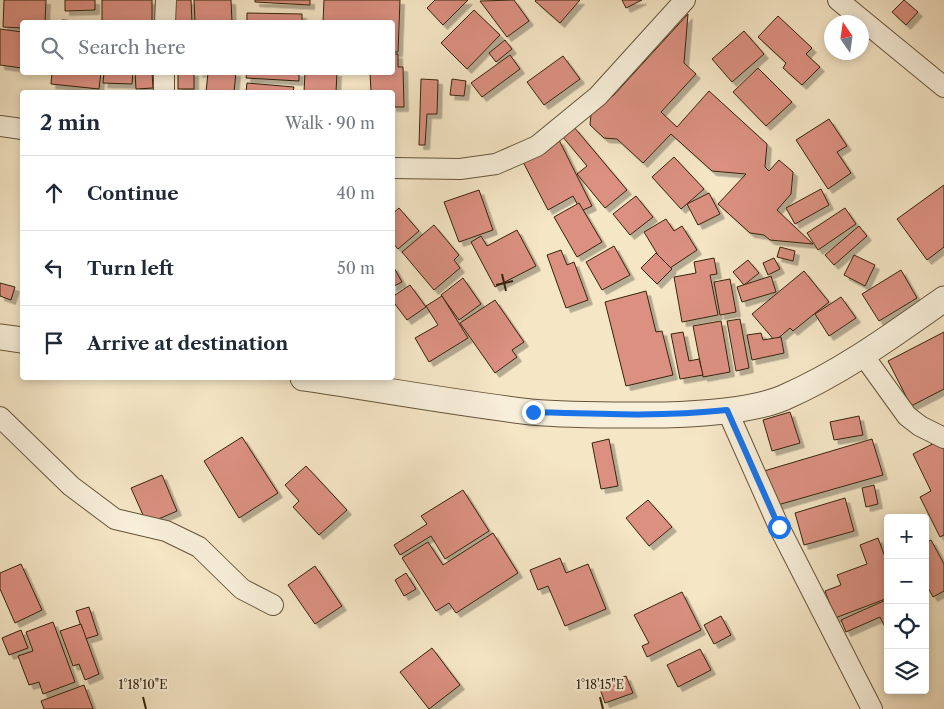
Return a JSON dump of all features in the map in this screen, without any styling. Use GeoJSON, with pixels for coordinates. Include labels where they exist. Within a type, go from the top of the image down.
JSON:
{"type":"FeatureCollection","features":[{"type":"Feature","properties":{"kind":"street"},"geometry":{"type":"LineString","coordinates":[[165,20],[166,0]]}},
{"type":"Feature","properties":{"kind":"street"},"geometry":{"type":"LineString","coordinates":[[395,168],[460,169],[496,164],[537,146],[598,96],[685,0]]}},
{"type":"Feature","properties":{"kind":"street"},"geometry":{"type":"LineString","coordinates":[[838,0],[944,87]]}},
{"type":"Feature","properties":{"kind":"street"},"geometry":{"type":"LineString","coordinates":[[164,75],[164,90]]}},
{"type":"Feature","properties":{"kind":"street"},"geometry":{"type":"LineString","coordinates":[[0,126],[20,129]]}},
{"type":"Feature","properties":{"kind":"street"},"geometry":{"type":"LineString","coordinates":[[317,380],[533,412],[624,415],[690,414],[746,408],[782,399],[863,355],[944,299]]}},
{"type":"Feature","properties":{"kind":"street"},"geometry":{"type":"LineString","coordinates":[[0,337],[20,340]]}},
{"type":"Feature","properties":{"kind":"street"},"geometry":{"type":"LineString","coordinates":[[863,355],[907,416],[920,426],[944,438]]}},
{"type":"Feature","properties":{"kind":"street"},"geometry":{"type":"LineString","coordinates":[[727,410],[779,527],[872,709]]}},
{"type":"Feature","properties":{"kind":"street"},"geometry":{"type":"LineString","coordinates":[[0,417],[71,486],[115,519],[166,531],[199,547],[242,589],[273,605]]}},
{"type":"Feature","properties":{"kind":"building"},"geometry":{"type":"Polygon","coordinates":[[[4,0],[46,0],[45,20],[20,20],[20,28],[3,27],[4,0]]]}},
{"type":"Feature","properties":{"kind":"building"},"geometry":{"type":"Polygon","coordinates":[[[65,0],[95,0],[95,10],[65,11],[65,0]]]}},
{"type":"Feature","properties":{"kind":"building"},"geometry":{"type":"Polygon","coordinates":[[[102,0],[152,0],[152,20],[102,20],[102,0]]]}},
{"type":"Feature","properties":{"kind":"building"},"geometry":{"type":"Polygon","coordinates":[[[173,0],[191,0],[192,20],[173,20],[173,0]]]}},
{"type":"Feature","properties":{"kind":"building"},"geometry":{"type":"Polygon","coordinates":[[[194,0],[231,0],[232,20],[195,20],[194,0]]]}},
{"type":"Feature","properties":{"kind":"building"},"geometry":{"type":"Polygon","coordinates":[[[255,0],[310,0],[310,5],[255,2],[255,0]]]}},
{"type":"Feature","properties":{"kind":"building"},"geometry":{"type":"Polygon","coordinates":[[[324,0],[400,0],[398,52],[395,52],[395,20],[323,20],[324,0]]]}},
{"type":"Feature","properties":{"kind":"building"},"geometry":{"type":"Polygon","coordinates":[[[435,0],[468,0],[443,25],[427,8],[435,0]]]}},
{"type":"Feature","properties":{"kind":"building"},"geometry":{"type":"Polygon","coordinates":[[[514,0],[529,21],[507,37],[480,1],[514,0]]]}},
{"type":"Feature","properties":{"kind":"building"},"geometry":{"type":"Polygon","coordinates":[[[536,0],[580,0],[560,23],[536,0]]]}},
{"type":"Feature","properties":{"kind":"building"},"geometry":{"type":"Polygon","coordinates":[[[622,0],[642,0],[626,8],[622,0]]]}},
{"type":"Feature","properties":{"kind":"building"},"geometry":{"type":"Polygon","coordinates":[[[904,0],[918,12],[906,25],[892,12],[904,0]]]}},
{"type":"Feature","properties":{"kind":"building"},"geometry":{"type":"Polygon","coordinates":[[[474,10],[500,35],[467,69],[441,43],[474,10]]]}},
{"type":"Feature","properties":{"kind":"building"},"geometry":{"type":"Polygon","coordinates":[[[247,13],[302,14],[302,20],[247,20],[247,13]]]}},
{"type":"Feature","properties":{"kind":"building"},"geometry":{"type":"Polygon","coordinates":[[[688,14],[684,63],[696,74],[661,112],[677,127],[709,91],[767,144],[765,167],[769,171],[779,160],[793,172],[791,194],[777,210],[813,244],[770,240],[764,235],[750,233],[718,204],[746,174],[712,171],[671,134],[643,163],[617,139],[604,138],[590,125],[592,102],[598,95],[613,96],[688,14]]]}},
{"type":"Feature","properties":{"kind":"building"},"geometry":{"type":"Polygon","coordinates":[[[778,16],[812,48],[806,54],[820,67],[802,85],[783,68],[786,63],[758,37],[778,16]]]}},
{"type":"Feature","properties":{"kind":"building"},"geometry":{"type":"Polygon","coordinates":[[[0,29],[20,32],[20,68],[0,65],[0,29]]]}},
{"type":"Feature","properties":{"kind":"building"},"geometry":{"type":"Polygon","coordinates":[[[744,31],[764,54],[732,82],[712,59],[744,31]]]}},
{"type":"Feature","properties":{"kind":"building"},"geometry":{"type":"Polygon","coordinates":[[[505,40],[512,49],[496,62],[489,53],[505,40]]]}},
{"type":"Feature","properties":{"kind":"building"},"geometry":{"type":"Polygon","coordinates":[[[395,54],[398,54],[398,67],[403,67],[404,107],[395,107],[395,90],[371,90],[370,75],[395,75],[395,54]]]}},
{"type":"Feature","properties":{"kind":"building"},"geometry":{"type":"Polygon","coordinates":[[[510,55],[520,69],[482,97],[471,83],[510,55]]]}},
{"type":"Feature","properties":{"kind":"building"},"geometry":{"type":"Polygon","coordinates":[[[563,56],[580,79],[544,105],[527,82],[563,56]]]}},
{"type":"Feature","properties":{"kind":"building"},"geometry":{"type":"Polygon","coordinates":[[[758,68],[792,102],[766,126],[733,92],[758,68]]]}},
{"type":"Feature","properties":{"kind":"building"},"geometry":{"type":"Polygon","coordinates":[[[52,75],[101,75],[99,89],[51,84],[52,75]]]}},
{"type":"Feature","properties":{"kind":"building"},"geometry":{"type":"Polygon","coordinates":[[[104,75],[133,75],[132,84],[103,83],[104,75]]]}},
{"type":"Feature","properties":{"kind":"building"},"geometry":{"type":"Polygon","coordinates":[[[135,75],[152,75],[153,88],[136,89],[135,75]]]}},
{"type":"Feature","properties":{"kind":"building"},"geometry":{"type":"Polygon","coordinates":[[[178,75],[194,75],[194,89],[178,89],[178,75]]]}},
{"type":"Feature","properties":{"kind":"building"},"geometry":{"type":"Polygon","coordinates":[[[208,75],[236,75],[234,90],[206,90],[208,75]]]}},
{"type":"Feature","properties":{"kind":"building"},"geometry":{"type":"Polygon","coordinates":[[[246,75],[299,75],[299,81],[246,78],[246,75]]]}},
{"type":"Feature","properties":{"kind":"building"},"geometry":{"type":"Polygon","coordinates":[[[305,75],[337,75],[336,90],[304,90],[305,75]]]}},
{"type":"Feature","properties":{"kind":"building"},"geometry":{"type":"Polygon","coordinates":[[[421,79],[438,80],[437,114],[427,114],[425,145],[419,145],[421,79]]]}},
{"type":"Feature","properties":{"kind":"building"},"geometry":{"type":"Polygon","coordinates":[[[452,79],[466,81],[464,96],[450,95],[452,79]]]}},
{"type":"Feature","properties":{"kind":"building"},"geometry":{"type":"Polygon","coordinates":[[[247,83],[294,87],[293,90],[246,90],[247,83]]]}},
{"type":"Feature","properties":{"kind":"building"},"geometry":{"type":"Polygon","coordinates":[[[829,119],[847,146],[837,152],[851,173],[828,189],[796,140],[829,119]]]}},
{"type":"Feature","properties":{"kind":"building"},"geometry":{"type":"Polygon","coordinates":[[[574,127],[627,190],[605,208],[577,174],[587,166],[562,136],[574,127]]]}},
{"type":"Feature","properties":{"kind":"building"},"geometry":{"type":"Polygon","coordinates":[[[559,140],[592,206],[581,211],[573,196],[548,210],[522,160],[559,140]]]}},
{"type":"Feature","properties":{"kind":"building"},"geometry":{"type":"Polygon","coordinates":[[[674,157],[704,189],[681,209],[652,177],[674,157]]]}},
{"type":"Feature","properties":{"kind":"building"},"geometry":{"type":"Polygon","coordinates":[[[944,185],[944,247],[927,260],[897,219],[944,185]]]}},
{"type":"Feature","properties":{"kind":"building"},"geometry":{"type":"Polygon","coordinates":[[[821,189],[829,205],[795,224],[786,208],[821,189]]]}},
{"type":"Feature","properties":{"kind":"building"},"geometry":{"type":"Polygon","coordinates":[[[479,190],[493,230],[459,242],[444,202],[479,190]]]}},
{"type":"Feature","properties":{"kind":"building"},"geometry":{"type":"Polygon","coordinates":[[[709,193],[720,214],[698,225],[687,204],[709,193]]]}},
{"type":"Feature","properties":{"kind":"building"},"geometry":{"type":"Polygon","coordinates":[[[636,196],[653,217],[630,235],[613,214],[636,196]]]}},
{"type":"Feature","properties":{"kind":"building"},"geometry":{"type":"Polygon","coordinates":[[[579,203],[602,242],[577,257],[554,217],[579,203]]]}},
{"type":"Feature","properties":{"kind":"building"},"geometry":{"type":"Polygon","coordinates":[[[399,208],[419,231],[398,249],[395,246],[395,211],[399,208]]]}},
{"type":"Feature","properties":{"kind":"building"},"geometry":{"type":"Polygon","coordinates":[[[845,208],[856,224],[818,250],[807,233],[845,208]]]}},
{"type":"Feature","properties":{"kind":"building"},"geometry":{"type":"Polygon","coordinates":[[[666,219],[674,231],[682,226],[697,250],[667,270],[644,232],[666,219]]]}},
{"type":"Feature","properties":{"kind":"building"},"geometry":{"type":"Polygon","coordinates":[[[434,225],[459,255],[454,260],[460,268],[434,290],[402,252],[434,225]]]}},
{"type":"Feature","properties":{"kind":"building"},"geometry":{"type":"Polygon","coordinates":[[[859,226],[867,236],[834,265],[825,255],[859,226]]]}},
{"type":"Feature","properties":{"kind":"building"},"geometry":{"type":"Polygon","coordinates":[[[517,230],[536,266],[495,287],[471,242],[481,236],[487,246],[517,230]]]}},
{"type":"Feature","properties":{"kind":"building"},"geometry":{"type":"Polygon","coordinates":[[[614,246],[630,275],[602,290],[586,262],[614,246]]]}},
{"type":"Feature","properties":{"kind":"building"},"geometry":{"type":"Polygon","coordinates":[[[780,247],[795,251],[793,261],[777,257],[780,247]]]}},
{"type":"Feature","properties":{"kind":"building"},"geometry":{"type":"Polygon","coordinates":[[[561,250],[567,265],[574,262],[588,300],[566,308],[547,255],[561,250]]]}},
{"type":"Feature","properties":{"kind":"building"},"geometry":{"type":"Polygon","coordinates":[[[656,253],[672,269],[657,284],[641,268],[656,253]]]}},
{"type":"Feature","properties":{"kind":"building"},"geometry":{"type":"Polygon","coordinates":[[[854,255],[875,265],[865,286],[844,275],[854,255]]]}},
{"type":"Feature","properties":{"kind":"building"},"geometry":{"type":"Polygon","coordinates":[[[714,258],[717,274],[710,275],[718,315],[682,322],[674,277],[696,273],[694,262],[714,258]]]}},
{"type":"Feature","properties":{"kind":"building"},"geometry":{"type":"Polygon","coordinates":[[[774,258],[780,269],[768,275],[763,263],[774,258]]]}},
{"type":"Feature","properties":{"kind":"building"},"geometry":{"type":"Polygon","coordinates":[[[748,260],[759,273],[744,285],[733,272],[748,260]]]}},
{"type":"Feature","properties":{"kind":"building"},"geometry":{"type":"Polygon","coordinates":[[[395,270],[402,282],[395,286],[395,270]]]}},
{"type":"Feature","properties":{"kind":"building"},"geometry":{"type":"Polygon","coordinates":[[[901,270],[917,298],[879,321],[862,294],[901,270]]]}},
{"type":"Feature","properties":{"kind":"building"},"geometry":{"type":"Polygon","coordinates":[[[804,271],[829,302],[793,331],[790,328],[775,341],[752,314],[804,271]]]}},
{"type":"Feature","properties":{"kind":"building"},"geometry":{"type":"Polygon","coordinates":[[[771,276],[776,292],[742,302],[737,287],[771,276]]]}},
{"type":"Feature","properties":{"kind":"building"},"geometry":{"type":"Polygon","coordinates":[[[463,278],[481,304],[459,320],[441,295],[463,278]]]}},
{"type":"Feature","properties":{"kind":"building"},"geometry":{"type":"Polygon","coordinates":[[[730,279],[736,312],[720,315],[714,282],[730,279]]]}},
{"type":"Feature","properties":{"kind":"building"},"geometry":{"type":"Polygon","coordinates":[[[0,283],[15,287],[11,300],[0,296],[0,283]]]}},
{"type":"Feature","properties":{"kind":"building"},"geometry":{"type":"Polygon","coordinates":[[[410,285],[426,307],[407,320],[395,304],[395,295],[410,285]]]}},
{"type":"Feature","properties":{"kind":"building"},"geometry":{"type":"Polygon","coordinates":[[[646,291],[656,332],[662,331],[673,375],[626,386],[605,302],[646,291]]]}},
{"type":"Feature","properties":{"kind":"building"},"geometry":{"type":"Polygon","coordinates":[[[442,296],[468,338],[429,362],[415,338],[438,325],[426,306],[442,296]]]}},
{"type":"Feature","properties":{"kind":"building"},"geometry":{"type":"Polygon","coordinates":[[[841,297],[856,318],[829,336],[815,314],[841,297]]]}},
{"type":"Feature","properties":{"kind":"building"},"geometry":{"type":"Polygon","coordinates":[[[495,300],[524,342],[512,350],[517,357],[495,373],[460,323],[495,300]]]}},
{"type":"Feature","properties":{"kind":"building"},"geometry":{"type":"Polygon","coordinates":[[[740,319],[749,368],[736,371],[727,321],[740,319]]]}},
{"type":"Feature","properties":{"kind":"building"},"geometry":{"type":"Polygon","coordinates":[[[721,321],[730,372],[703,377],[693,326],[721,321]]]}},
{"type":"Feature","properties":{"kind":"building"},"geometry":{"type":"Polygon","coordinates":[[[683,332],[689,361],[699,359],[703,375],[680,379],[671,334],[683,332]]]}},
{"type":"Feature","properties":{"kind":"building"},"geometry":{"type":"Polygon","coordinates":[[[944,332],[944,389],[911,406],[888,361],[944,332]]]}},
{"type":"Feature","properties":{"kind":"building"},"geometry":{"type":"Polygon","coordinates":[[[761,333],[763,340],[781,337],[784,353],[752,360],[747,335],[761,333]]]}},
{"type":"Feature","properties":{"kind":"building"},"geometry":{"type":"Polygon","coordinates":[[[790,412],[800,443],[772,451],[763,420],[790,412]]]}},
{"type":"Feature","properties":{"kind":"building"},"geometry":{"type":"Polygon","coordinates":[[[859,416],[863,435],[834,440],[830,422],[859,416]]]}},
{"type":"Feature","properties":{"kind":"building"},"geometry":{"type":"Polygon","coordinates":[[[242,437],[278,493],[239,518],[204,461],[242,437]]]}},
{"type":"Feature","properties":{"kind":"building"},"geometry":{"type":"Polygon","coordinates":[[[944,438],[944,535],[940,537],[920,497],[931,491],[913,454],[944,438]]]}},
{"type":"Feature","properties":{"kind":"building"},"geometry":{"type":"Polygon","coordinates":[[[609,439],[618,486],[601,489],[592,443],[609,439]]]}},
{"type":"Feature","properties":{"kind":"building"},"geometry":{"type":"Polygon","coordinates":[[[872,439],[883,475],[774,506],[764,471],[872,439]]]}},
{"type":"Feature","properties":{"kind":"building"},"geometry":{"type":"Polygon","coordinates":[[[306,466],[347,510],[319,535],[293,507],[299,501],[285,485],[306,466]]]}},
{"type":"Feature","properties":{"kind":"building"},"geometry":{"type":"Polygon","coordinates":[[[162,475],[177,511],[147,524],[131,488],[162,475]]]}},
{"type":"Feature","properties":{"kind":"building"},"geometry":{"type":"Polygon","coordinates":[[[874,485],[878,504],[866,507],[862,488],[874,485]]]}},
{"type":"Feature","properties":{"kind":"building"},"geometry":{"type":"Polygon","coordinates":[[[463,490],[489,531],[445,559],[431,536],[400,555],[394,545],[427,524],[421,516],[463,490]]]}},
{"type":"Feature","properties":{"kind":"building"},"geometry":{"type":"Polygon","coordinates":[[[845,498],[854,531],[804,545],[795,513],[845,498]]]}},
{"type":"Feature","properties":{"kind":"building"},"geometry":{"type":"Polygon","coordinates":[[[648,500],[672,527],[649,546],[626,518],[648,500]]]}},
{"type":"Feature","properties":{"kind":"building"},"geometry":{"type":"Polygon","coordinates":[[[493,533],[518,573],[456,613],[449,603],[436,611],[402,558],[428,542],[443,565],[493,533]]]}},
{"type":"Feature","properties":{"kind":"building"},"geometry":{"type":"Polygon","coordinates":[[[878,538],[884,554],[884,600],[835,618],[825,591],[841,585],[837,575],[867,564],[860,545],[878,538]]]}},
{"type":"Feature","properties":{"kind":"building"},"geometry":{"type":"Polygon","coordinates":[[[931,540],[944,564],[944,591],[933,597],[929,590],[929,541],[931,540]]]}},
{"type":"Feature","properties":{"kind":"building"},"geometry":{"type":"Polygon","coordinates":[[[560,558],[566,573],[588,564],[606,609],[565,626],[548,586],[538,590],[530,570],[560,558]]]}},
{"type":"Feature","properties":{"kind":"building"},"geometry":{"type":"Polygon","coordinates":[[[21,564],[42,610],[15,623],[0,589],[0,573],[21,564]]]}},
{"type":"Feature","properties":{"kind":"building"},"geometry":{"type":"Polygon","coordinates":[[[315,566],[342,606],[315,624],[288,585],[315,566]]]}},
{"type":"Feature","properties":{"kind":"building"},"geometry":{"type":"Polygon","coordinates":[[[406,573],[416,589],[404,596],[395,580],[406,573]]]}},
{"type":"Feature","properties":{"kind":"building"},"geometry":{"type":"Polygon","coordinates":[[[682,592],[701,630],[647,657],[642,646],[649,643],[634,615],[682,592]]]}},
{"type":"Feature","properties":{"kind":"building"},"geometry":{"type":"Polygon","coordinates":[[[884,601],[884,625],[880,617],[846,632],[841,620],[884,601]]]}},
{"type":"Feature","properties":{"kind":"building"},"geometry":{"type":"Polygon","coordinates":[[[89,607],[98,635],[85,639],[76,611],[89,607]]]}},
{"type":"Feature","properties":{"kind":"building"},"geometry":{"type":"Polygon","coordinates":[[[721,616],[731,635],[714,644],[704,625],[721,616]]]}},
{"type":"Feature","properties":{"kind":"building"},"geometry":{"type":"Polygon","coordinates":[[[53,622],[75,682],[43,694],[39,682],[29,685],[18,656],[33,651],[26,632],[53,622]]]}},
{"type":"Feature","properties":{"kind":"building"},"geometry":{"type":"Polygon","coordinates":[[[81,624],[99,674],[85,680],[79,664],[73,666],[60,631],[81,624]]]}},
{"type":"Feature","properties":{"kind":"building"},"geometry":{"type":"Polygon","coordinates":[[[21,630],[28,648],[9,655],[2,638],[21,630]]]}},
{"type":"Feature","properties":{"kind":"building"},"geometry":{"type":"Polygon","coordinates":[[[432,648],[460,685],[429,709],[400,672],[432,648]]]}},
{"type":"Feature","properties":{"kind":"building"},"geometry":{"type":"Polygon","coordinates":[[[700,649],[711,670],[678,687],[667,665],[700,649]]]}},
{"type":"Feature","properties":{"kind":"building"},"geometry":{"type":"Polygon","coordinates":[[[626,676],[633,693],[605,703],[599,686],[626,676]]]}},
{"type":"Feature","properties":{"kind":"building"},"geometry":{"type":"Polygon","coordinates":[[[84,685],[93,709],[44,709],[41,701],[84,685]]]}},
{"type":"Feature","properties":{"kind":"route"},"geometry":{"type":"LineString","coordinates":[[533,412],[624,415],[690,414],[727,410],[779,527]]}}]}
